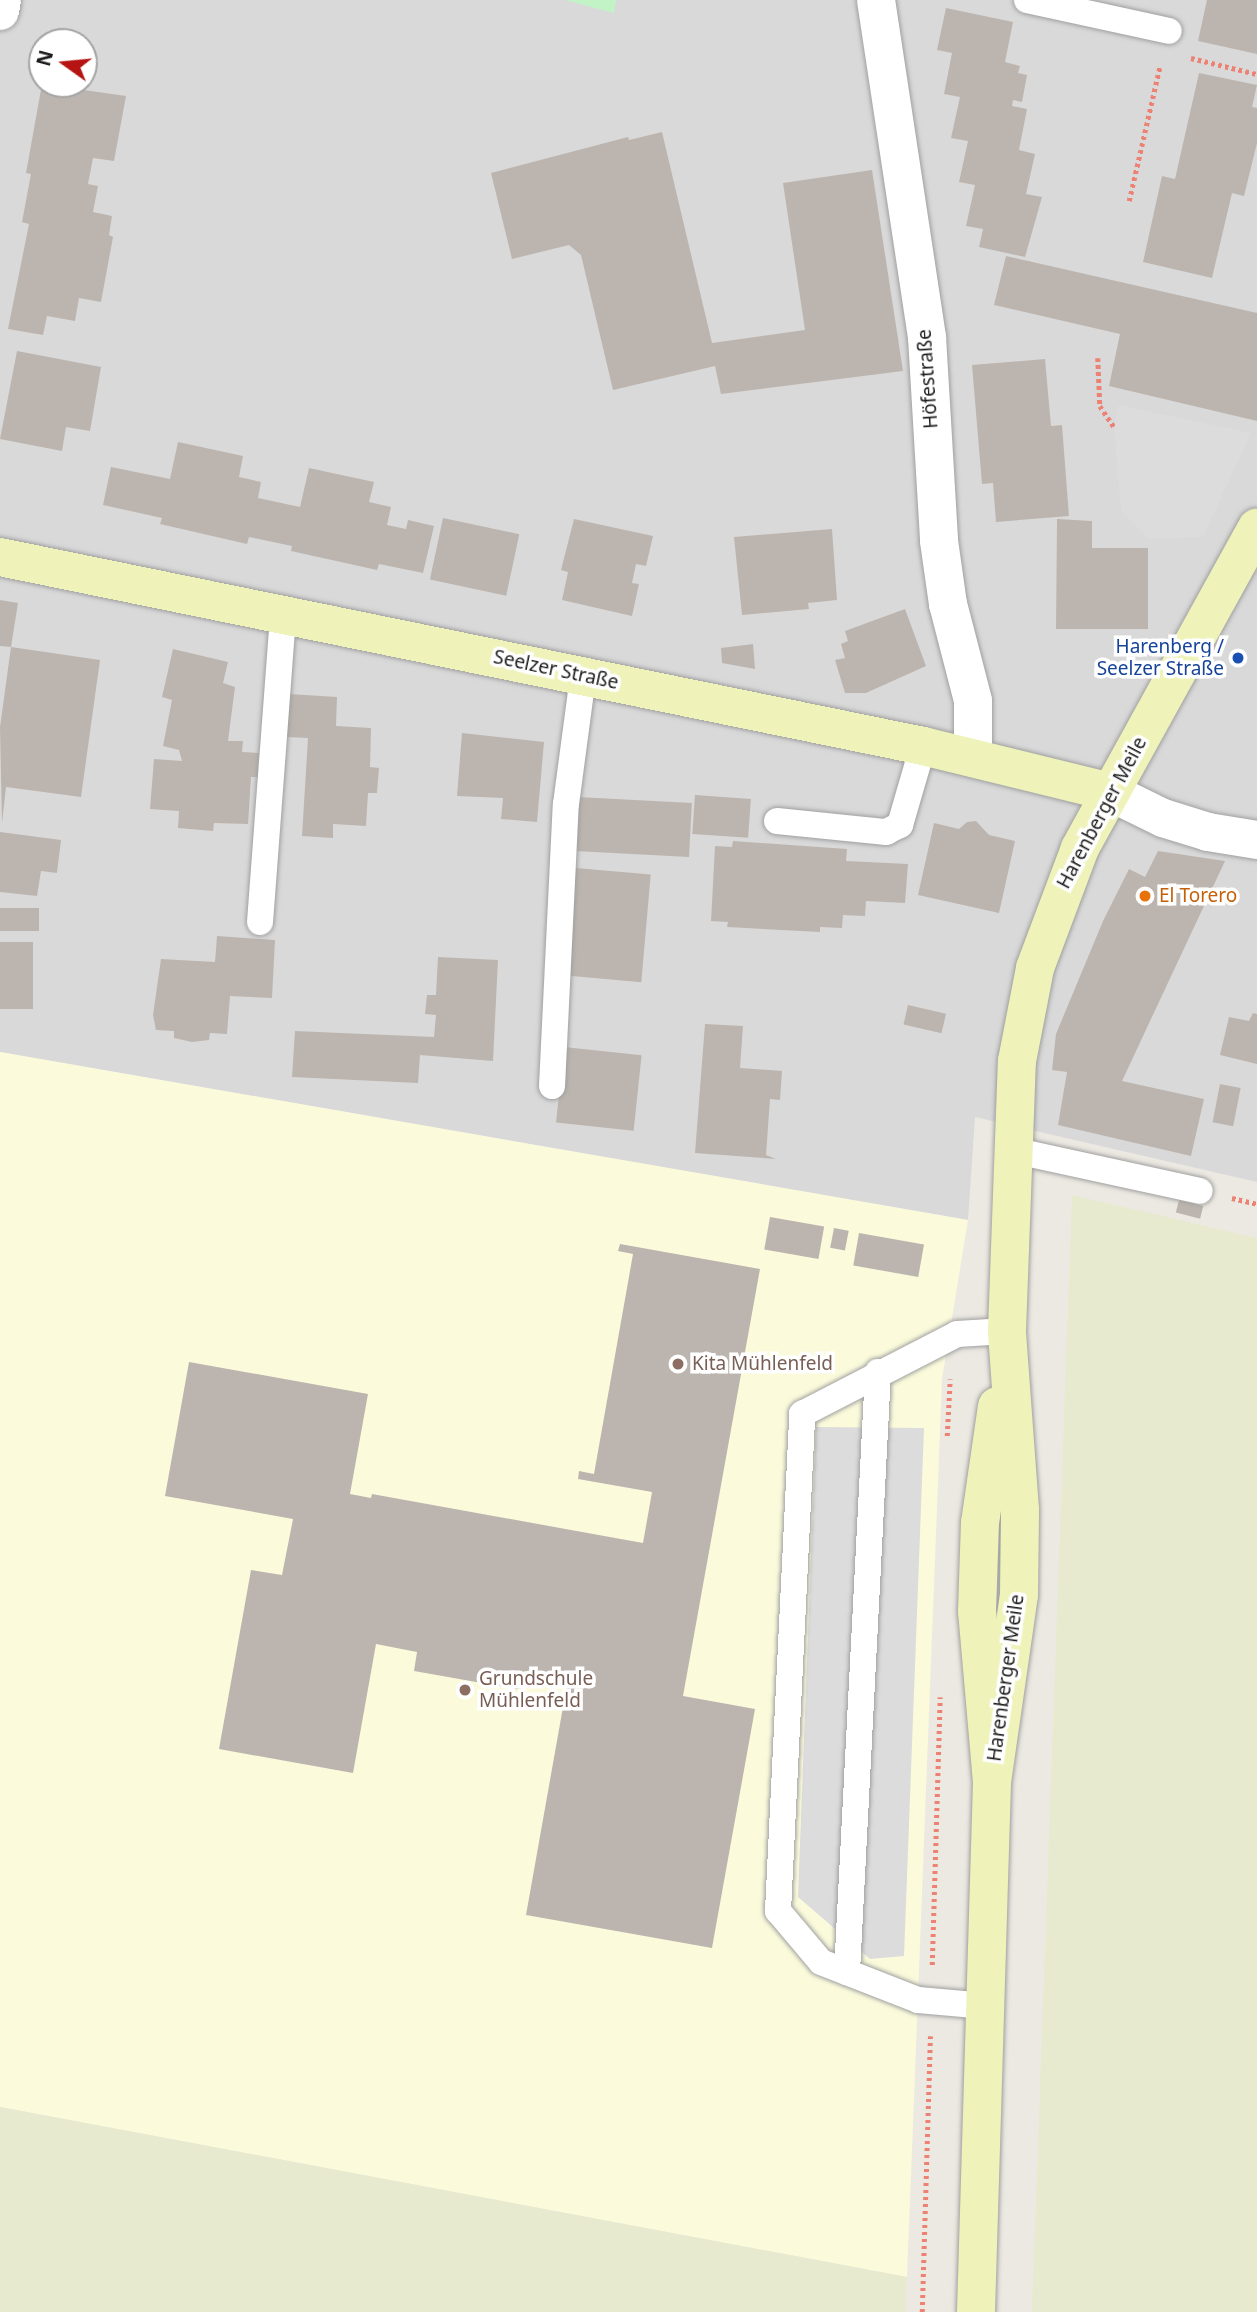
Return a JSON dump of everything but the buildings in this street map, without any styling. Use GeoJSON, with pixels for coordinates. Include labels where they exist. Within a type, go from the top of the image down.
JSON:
{"type":"FeatureCollection","features":[{"type":"Feature","properties":{"kind":"main road","name":"Harenberger Meile"},"geometry":{"type":"LineString","coordinates":[[976,2312],[992,1782],[1019,1595],[1020,1510],[1007,1331],[1017,1061],[1035,968],[1064,882],[1110,792],[1257,528]]}},
{"type":"Feature","properties":{"kind":"main road","name":"Seelzer Straße"},"geometry":{"type":"LineString","coordinates":[[0,557],[923,746],[1110,792]]}},
{"type":"Feature","properties":{"kind":"street"},"geometry":{"type":"LineString","coordinates":[[0,11],[2,0]]}},
{"type":"Feature","properties":{"kind":"street","name":"Höfestraße"},"geometry":{"type":"LineString","coordinates":[[876,0],[926,337],[939,541],[948,604],[973,701],[973,758]]}},
{"type":"Feature","properties":{"kind":"street"},"geometry":{"type":"LineString","coordinates":[[1110,792],[1175,822],[1257,840]]}},
{"type":"Feature","properties":{"kind":"lane"},"geometry":{"type":"LineString","coordinates":[[1027,0],[1100,8],[1166,41]]}},
{"type":"Feature","properties":{"kind":"lane"},"geometry":{"type":"LineString","coordinates":[[260,922],[283,613]]}},
{"type":"Feature","properties":{"kind":"lane"},"geometry":{"type":"LineString","coordinates":[[552,1086],[566,804],[583,676]]}},
{"type":"Feature","properties":{"kind":"lane"},"geometry":{"type":"LineString","coordinates":[[777,821],[886,832],[900,825],[923,746]]}},
{"type":"Feature","properties":{"kind":"lane"},"geometry":{"type":"LineString","coordinates":[[1012,1150],[1200,1191]]}},
{"type":"Feature","properties":{"kind":"lane"},"geometry":{"type":"LineString","coordinates":[[986,2006],[930,2001],[821,1962],[778,1911],[802,1414],[878,1372],[957,1334],[1007,1331]]}},
{"type":"Feature","properties":{"kind":"lane"},"geometry":{"type":"LineString","coordinates":[[847,1972],[878,1372]]}},
{"type":"Feature","properties":{"kind":"path"},"geometry":{"type":"LineString","coordinates":[[1129,201],[1166,41]]}},
{"type":"Feature","properties":{"kind":"path"},"geometry":{"type":"LineString","coordinates":[[1098,358],[1100,406],[1114,427]]}},
{"type":"Feature","properties":{"kind":"path"},"geometry":{"type":"LineString","coordinates":[[922,2312],[940,1686]]}},
{"type":"Feature","properties":{"kind":"shaded area"},"geometry":{"type":"Polygon","coordinates":[[[0,0],[1257,0],[1257,1182],[975,1117],[968,1220],[0,1052],[0,0]]]}},
{"type":"Feature","properties":{"kind":"shaded area"},"geometry":{"type":"Polygon","coordinates":[[[1119,405],[1251,433],[1203,537],[1149,539],[1121,511],[1114,427],[1119,405]]]}},
{"type":"Feature","properties":{"kind":"shaded area","name":"Grundschule Mühlenfeld"},"geometry":{"type":"Polygon","coordinates":[[[0,1052],[968,1220],[942,1379],[907,2277],[0,2107],[0,1052]]]}},
{"type":"Feature","properties":{"kind":"shaded area"},"geometry":{"type":"Polygon","coordinates":[[[1072,1195],[1257,1238],[1257,2312],[1032,2312],[1072,1195]]]}},
{"type":"Feature","properties":{"kind":"shaded area"},"geometry":{"type":"Polygon","coordinates":[[[816,1427],[924,1428],[904,1956],[870,1959],[798,1897],[816,1427]]]}},
{"type":"Feature","properties":{"kind":"shaded area"},"geometry":{"type":"Polygon","coordinates":[[[0,2107],[907,2277],[906,2312],[0,2312],[0,2107]]]}},
{"type":"Feature","properties":{"kind":"green space"},"geometry":{"type":"Polygon","coordinates":[[[565,0],[616,0],[614,13],[565,0]]]}},
{"type":"Feature","properties":{"kind":"place","name":"Harenberg / Seelzer Straße"},"geometry":{"type":"Point","coordinates":[1238,658]}},
{"type":"Feature","properties":{"kind":"place","name":"El Torero"},"geometry":{"type":"Point","coordinates":[1145,896]}},
{"type":"Feature","properties":{"kind":"place","name":"Kita Mühlenfeld"},"geometry":{"type":"Point","coordinates":[678,1364]}},
{"type":"Feature","properties":{"kind":"place","name":"Grundschule Mühlenfeld"},"geometry":{"type":"Point","coordinates":[465,1690]}}]}
